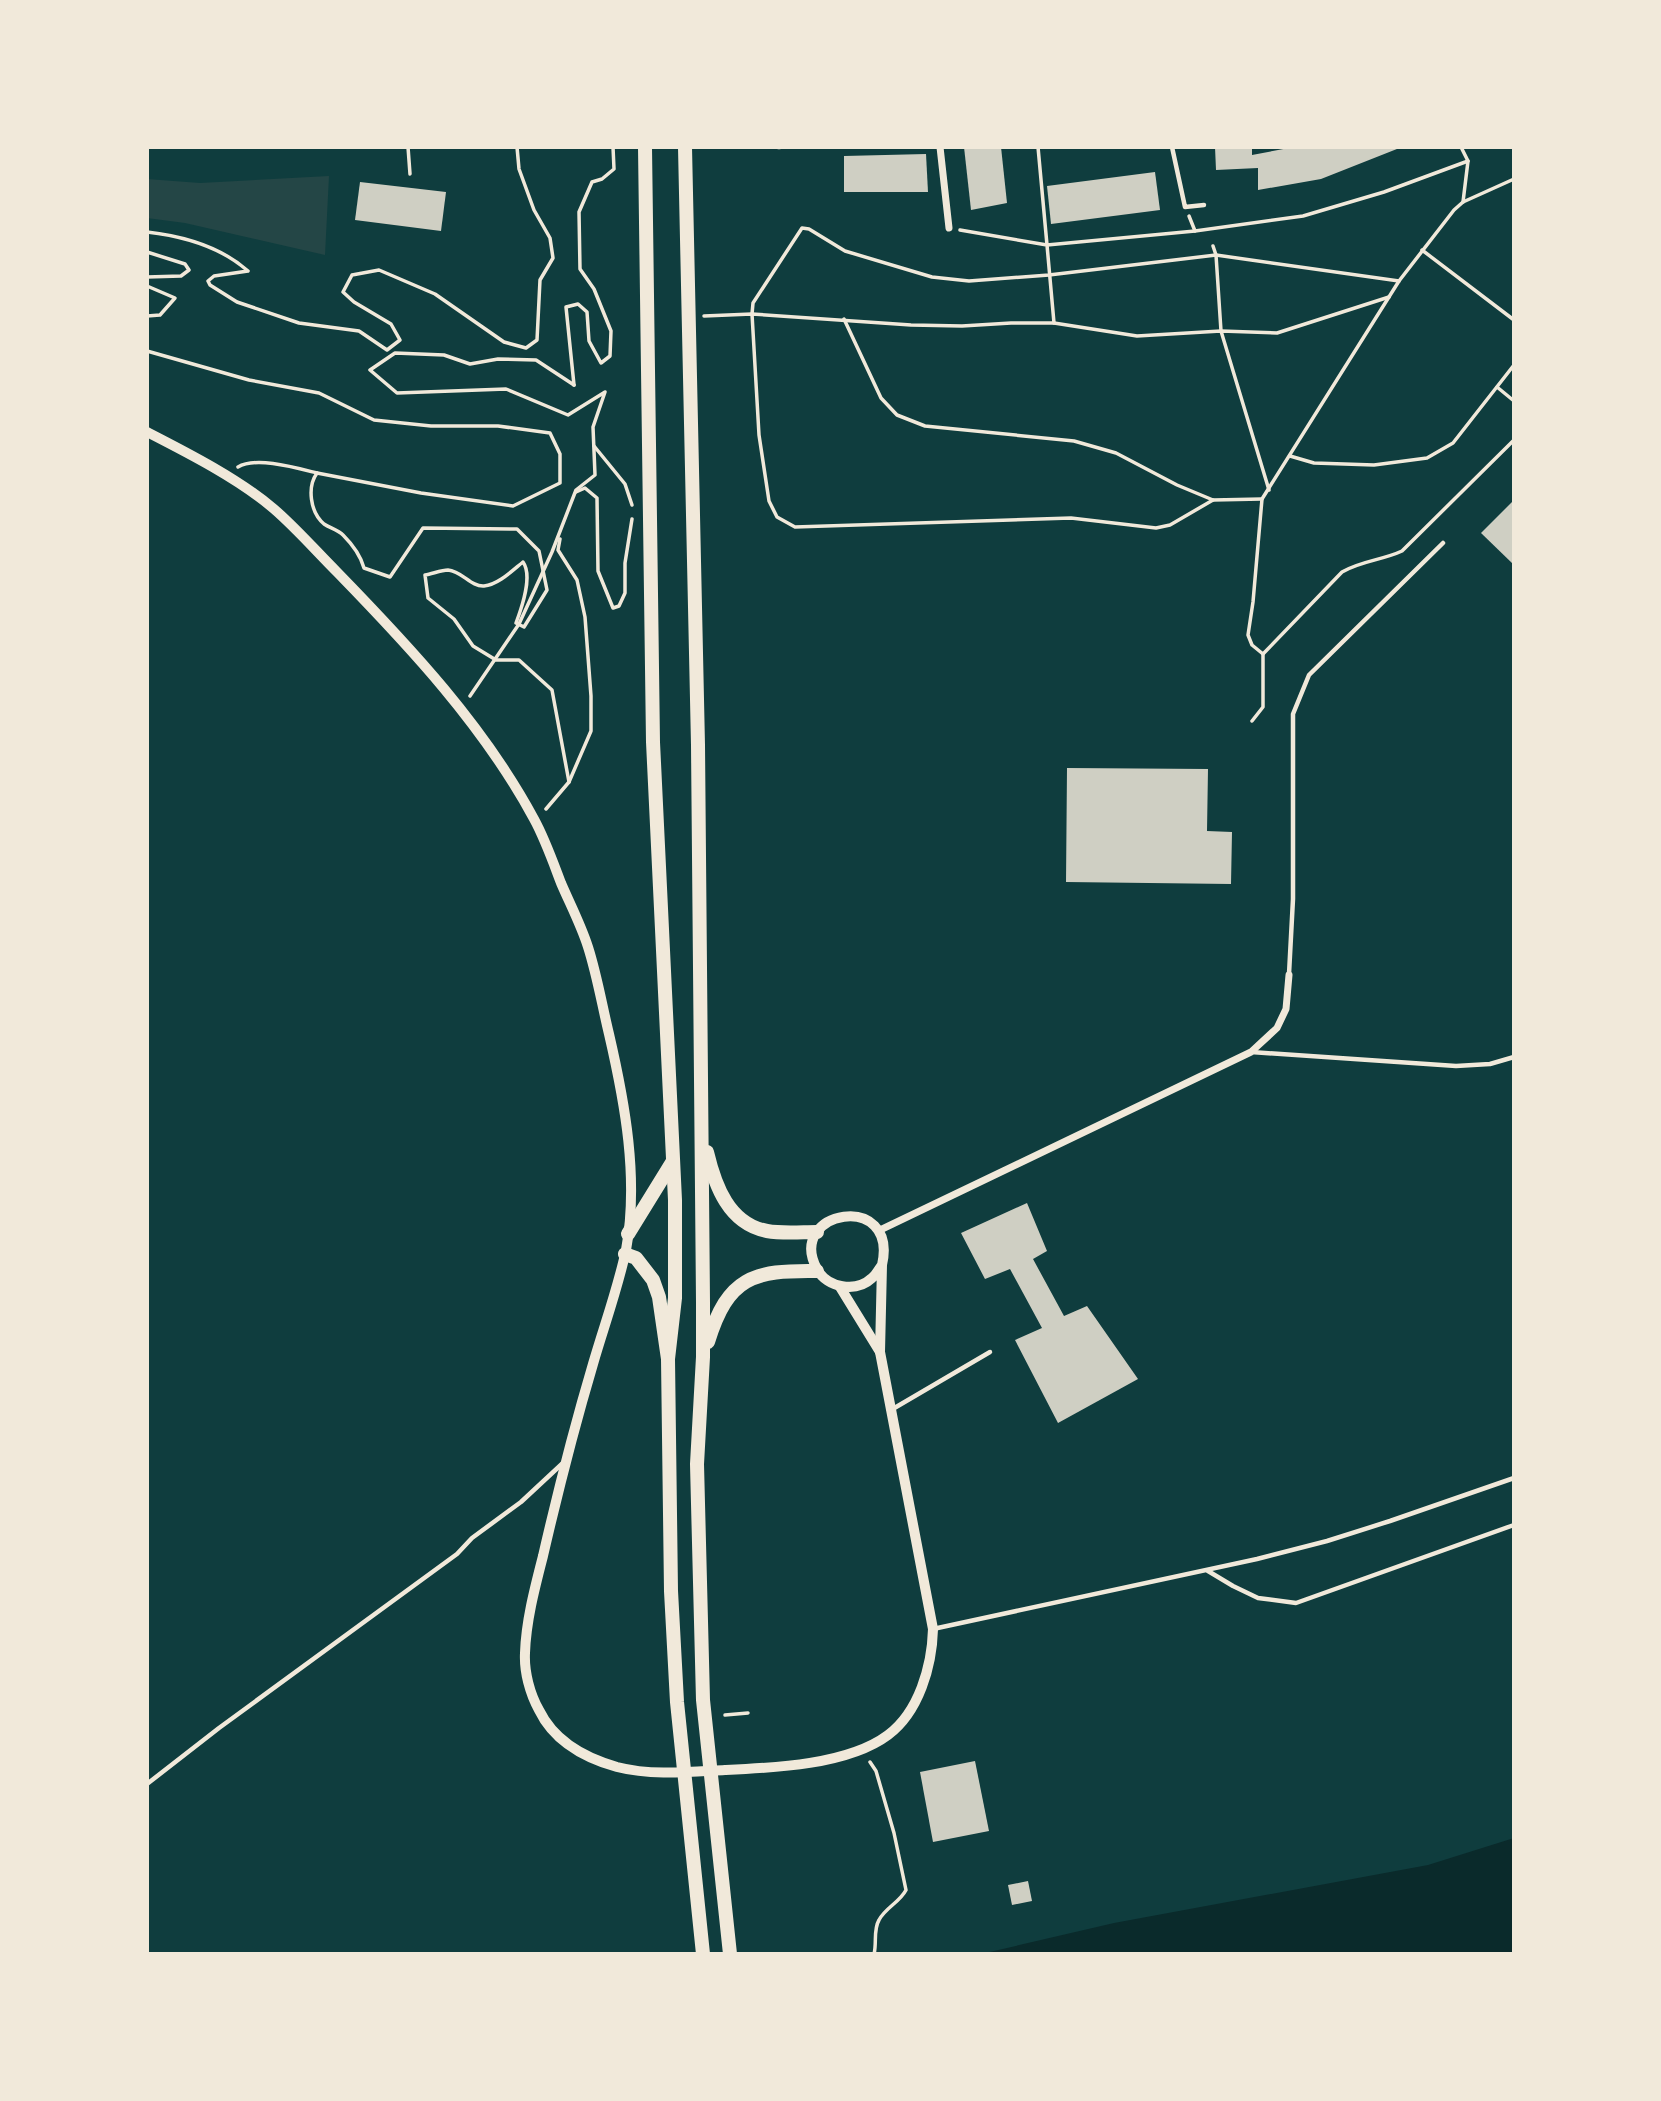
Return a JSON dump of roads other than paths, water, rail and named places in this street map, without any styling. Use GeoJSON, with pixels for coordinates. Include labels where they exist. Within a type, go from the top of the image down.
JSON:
{"type":"FeatureCollection","features":[{"type":"Feature","properties":{"kind":"main road"},"geometry":{"type":"LineString","coordinates":[[645,147],[653,743],[675,1200],[675,1298],[668,1359],[671,1580],[677,1702],[703,1954]]}},
{"type":"Feature","properties":{"kind":"main road"},"geometry":{"type":"LineString","coordinates":[[685,147],[698,745],[703,1357],[697,1491],[703,1700],[730,1954]]}},
{"type":"Feature","properties":{"kind":"main road"},"geometry":{"type":"LineString","coordinates":[[701,1127],[713,1175],[728,1207],[747,1223],[767,1231],[817,1231]]}},
{"type":"Feature","properties":{"kind":"main road"},"geometry":{"type":"LineString","coordinates":[[628,1234],[673,1161]]}},
{"type":"Feature","properties":{"kind":"main road"},"geometry":{"type":"LineString","coordinates":[[625,1254],[636,1258],[653,1280],[659,1297],[668,1359]]}},
{"type":"Feature","properties":{"kind":"main road"},"geometry":{"type":"LineString","coordinates":[[703,1357],[714,1322],[742,1283],[762,1274],[788,1270],[817,1271]]}},
{"type":"Feature","properties":{"kind":"street"},"geometry":{"type":"LineString","coordinates":[[940,147],[949,228]]}},
{"type":"Feature","properties":{"kind":"street"},"geometry":{"type":"LineString","coordinates":[[147,432],[225,475],[274,508],[385,621],[460,709],[499,762],[536,822],[588,948],[618,1074],[629,1147],[631,1189],[625,1254],[565,1461],[536,1586],[524,1656],[527,1678],[540,1714],[569,1746],[590,1758],[641,1772],[674,1773],[793,1765],[862,1748],[890,1734],[909,1711],[917,1697],[929,1662],[933,1647],[933,1629],[880,1352],[882,1265],[885,1254],[883,1242],[878,1231],[868,1221],[855,1216],[841,1216],[827,1221],[817,1231],[812,1244],[812,1258],[817,1271],[827,1281],[840,1287],[857,1286],[872,1279],[882,1265]]}},
{"type":"Feature","properties":{"kind":"street"},"geometry":{"type":"LineString","coordinates":[[878,1231],[1251,1052],[1277,1028],[1286,1009],[1289,975]]}},
{"type":"Feature","properties":{"kind":"street"},"geometry":{"type":"LineString","coordinates":[[840,1287],[880,1352]]}},
{"type":"Feature","properties":{"kind":"lane"},"geometry":{"type":"LineString","coordinates":[[1172,147],[1185,207],[1204,205]]}},
{"type":"Feature","properties":{"kind":"lane"},"geometry":{"type":"LineString","coordinates":[[1289,975],[1293,899],[1293,714],[1309,675],[1443,543]]}},
{"type":"Feature","properties":{"kind":"lane"},"geometry":{"type":"LineString","coordinates":[[1251,1052],[1456,1066],[1490,1064],[1514,1057]]}},
{"type":"Feature","properties":{"kind":"lane"},"geometry":{"type":"LineString","coordinates":[[891,1410],[990,1352]]}},
{"type":"Feature","properties":{"kind":"lane"},"geometry":{"type":"LineString","coordinates":[[147,1784],[457,1554],[472,1538],[521,1502],[565,1461]]}},
{"type":"Feature","properties":{"kind":"lane"},"geometry":{"type":"LineString","coordinates":[[933,1629],[1207,1570],[1327,1541],[1514,1478]]}},
{"type":"Feature","properties":{"kind":"lane"},"geometry":{"type":"LineString","coordinates":[[1207,1570],[1258,1598],[1296,1603],[1514,1525]]}}]}
